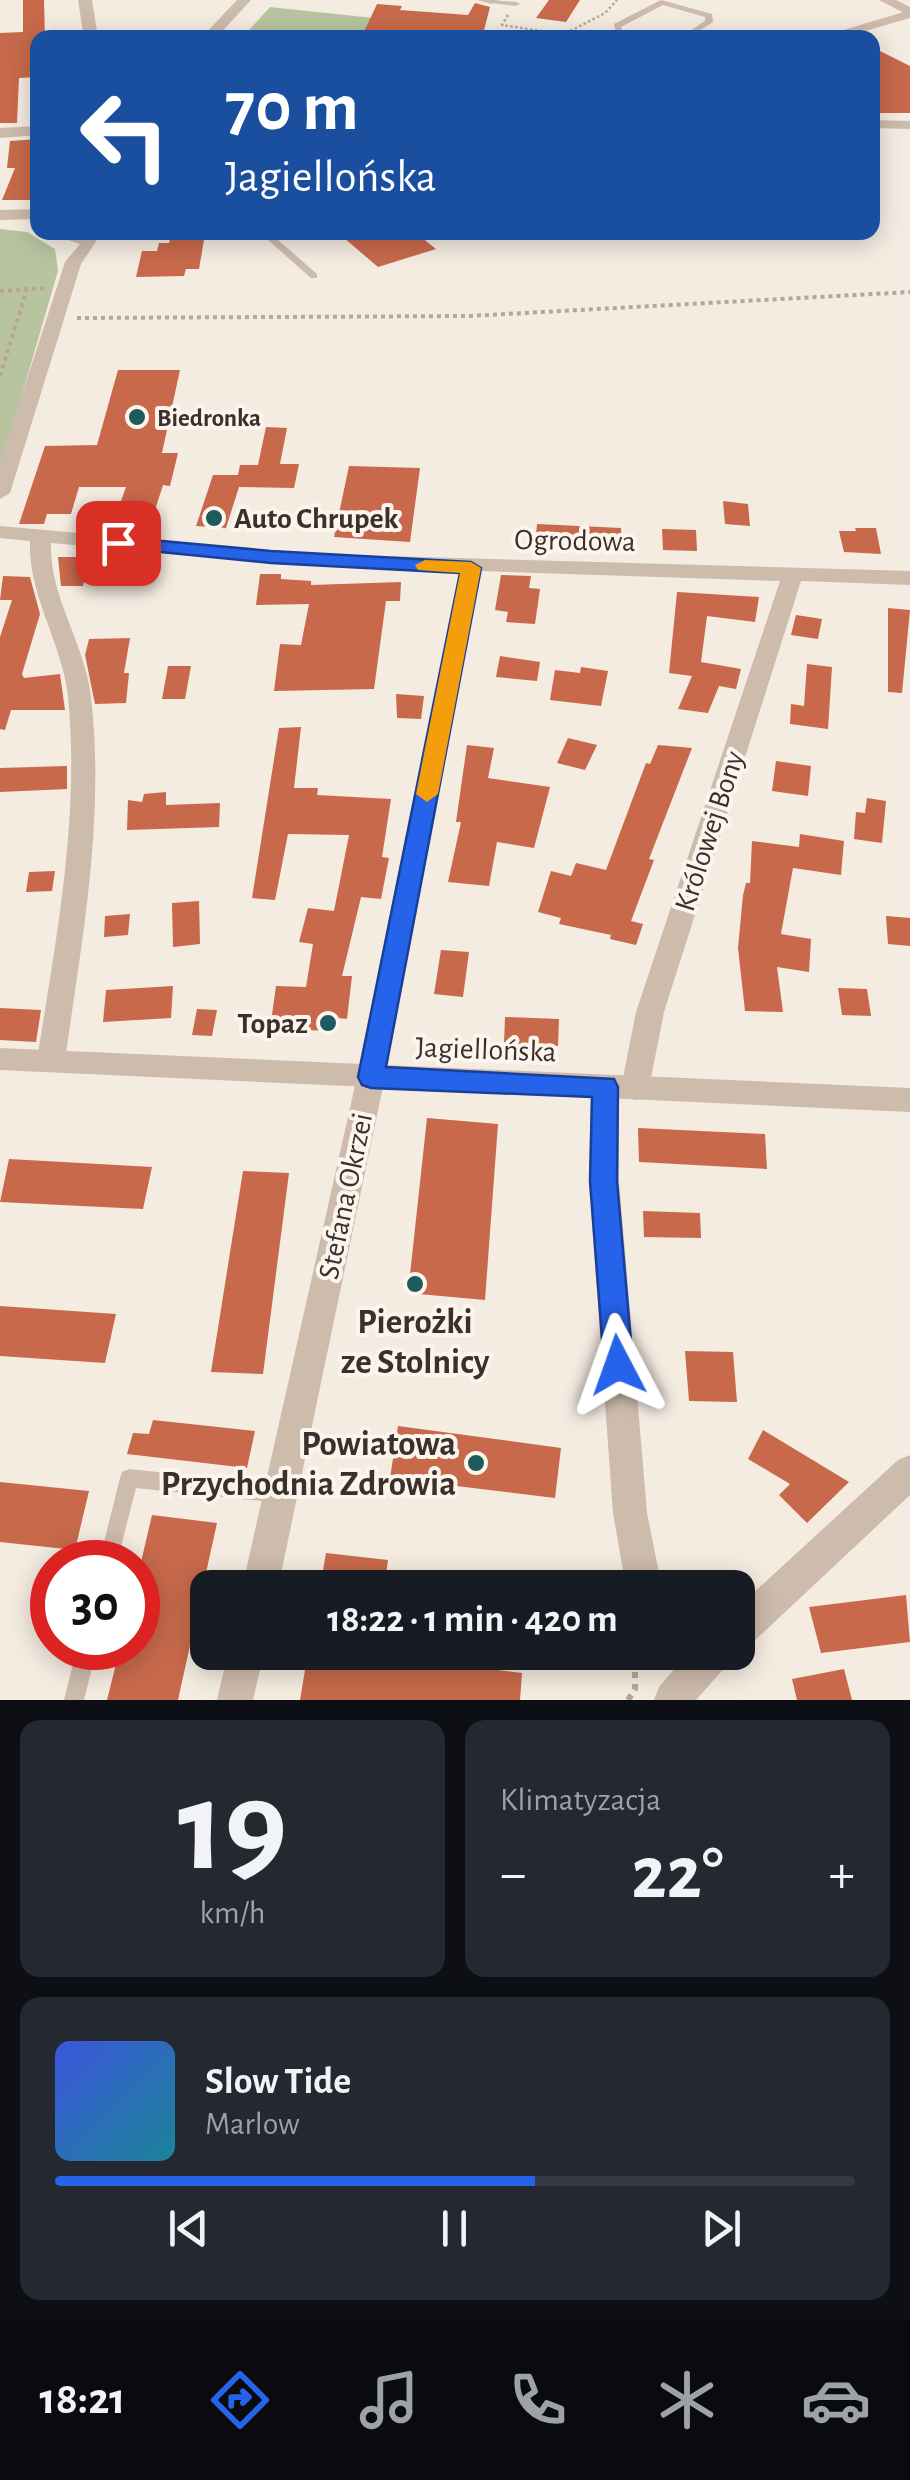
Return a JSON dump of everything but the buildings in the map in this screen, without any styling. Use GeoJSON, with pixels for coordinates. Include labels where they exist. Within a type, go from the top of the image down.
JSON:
{"type":"FeatureCollection","features":[{"type":"Feature","properties":{"kind":"street"},"geometry":{"type":"LineString","coordinates":[[85,0],[91,30]]}},
{"type":"Feature","properties":{"kind":"street"},"geometry":{"type":"LineString","coordinates":[[216,30],[244,0]]}},
{"type":"Feature","properties":{"kind":"street"},"geometry":{"type":"LineString","coordinates":[[886,0],[910,13]]}},
{"type":"Feature","properties":{"kind":"street"},"geometry":{"type":"LineString","coordinates":[[852,30],[910,13]]}},
{"type":"Feature","properties":{"kind":"street"},"geometry":{"type":"LineString","coordinates":[[880,124],[910,124]]}},
{"type":"Feature","properties":{"kind":"street"},"geometry":{"type":"LineString","coordinates":[[0,133],[30,131]]}},
{"type":"Feature","properties":{"kind":"street"},"geometry":{"type":"LineString","coordinates":[[2,215],[30,214]]}},
{"type":"Feature","properties":{"kind":"street"},"geometry":{"type":"LineString","coordinates":[[2,215],[30,220]]}},
{"type":"Feature","properties":{"kind":"street"},"geometry":{"type":"LineString","coordinates":[[60,240],[73,262]]}},
{"type":"Feature","properties":{"kind":"street"},"geometry":{"type":"LineString","coordinates":[[0,493],[73,262],[94,240]]}},
{"type":"Feature","properties":{"kind":"street","name":"Ogrodowa"},"geometry":{"type":"LineString","coordinates":[[0,532],[271,557],[471,568],[910,578]]}},
{"type":"Feature","properties":{"kind":"street"},"geometry":{"type":"LineString","coordinates":[[41,535],[39,554],[44,589],[76,676],[85,790],[82,840],[51,1060]]}},
{"type":"Feature","properties":{"kind":"street","name":"Stefana Okrzei"},"geometry":{"type":"LineString","coordinates":[[264,1570],[371,1077],[471,568]]}},
{"type":"Feature","properties":{"kind":"street","name":"Królowej Bony"},"geometry":{"type":"LineString","coordinates":[[641,1570],[630,1512],[604,1181],[620,1087],[650,1012],[792,576]]}},
{"type":"Feature","properties":{"kind":"street","name":"Jagiellońska"},"geometry":{"type":"LineString","coordinates":[[0,1059],[910,1100]]}},
{"type":"Feature","properties":{"kind":"street"},"geometry":{"type":"LineString","coordinates":[[755,1615],[910,1472]]}},
{"type":"Feature","properties":{"kind":"street"},"geometry":{"type":"LineString","coordinates":[[235,1700],[242,1670]]}},
{"type":"Feature","properties":{"kind":"street"},"geometry":{"type":"LineString","coordinates":[[672,1700],[690,1670]]}},
{"type":"Feature","properties":{"kind":"lane"},"geometry":{"type":"LineString","coordinates":[[489,0],[516,4]]}},
{"type":"Feature","properties":{"kind":"lane"},"geometry":{"type":"LineString","coordinates":[[619,30],[618,26],[662,2],[703,11],[710,22],[696,30]]}},
{"type":"Feature","properties":{"kind":"lane"},"geometry":{"type":"LineString","coordinates":[[271,240],[314,276]]}},
{"type":"Feature","properties":{"kind":"lane"},"geometry":{"type":"LineString","coordinates":[[114,1540],[129,1478],[280,1494]]}},
{"type":"Feature","properties":{"kind":"lane"},"geometry":{"type":"LineString","coordinates":[[74,1700],[82,1670]]}},
{"type":"Feature","properties":{"kind":"path"},"geometry":{"type":"LineString","coordinates":[[571,30],[605,13],[617,0]]}},
{"type":"Feature","properties":{"kind":"path"},"geometry":{"type":"LineString","coordinates":[[516,4],[502,24],[530,30]]}},
{"type":"Feature","properties":{"kind":"path"},"geometry":{"type":"LineString","coordinates":[[0,291],[67,287]]}},
{"type":"Feature","properties":{"kind":"path"},"geometry":{"type":"LineString","coordinates":[[0,376],[26,289]]}},
{"type":"Feature","properties":{"kind":"path"},"geometry":{"type":"LineString","coordinates":[[77,318],[469,316],[910,292]]}},
{"type":"Feature","properties":{"kind":"path"},"geometry":{"type":"LineString","coordinates":[[628,1700],[636,1689],[635,1670]]}},
{"type":"Feature","properties":{"kind":"green space"},"geometry":{"type":"Polygon","coordinates":[[[270,7],[403,23],[398,30],[249,30],[270,7]]]}},
{"type":"Feature","properties":{"kind":"green space"},"geometry":{"type":"Polygon","coordinates":[[[0,229],[27,232],[30,240],[40,240],[55,249],[58,271],[0,470],[0,229]]]}},
{"type":"Feature","properties":{"kind":"slow traffic"},"geometry":{"type":"LineString","coordinates":[[425,565],[471,568],[427,794]]}},
{"type":"Feature","properties":{"kind":"place","name":"Biedronka"},"geometry":{"type":"Point","coordinates":[137,417]}},
{"type":"Feature","properties":{"kind":"place","name":"Auto Chrupek"},"geometry":{"type":"Point","coordinates":[214,518]}},
{"type":"Feature","properties":{"kind":"place","name":"Topaz"},"geometry":{"type":"Point","coordinates":[328,1023]}},
{"type":"Feature","properties":{"kind":"place","name":"Pierożki ze Stolnicy"},"geometry":{"type":"Point","coordinates":[415,1284]}},
{"type":"Feature","properties":{"kind":"place","name":"Powiatowa Przychodnia Zdrowia"},"geometry":{"type":"Point","coordinates":[476,1463]}},
{"type":"Feature","properties":{"kind":"route"},"geometry":{"type":"LineString","coordinates":[[118,543],[271,557],[471,568],[371,1077],[605,1087],[604,1181],[618,1365]]}}]}
